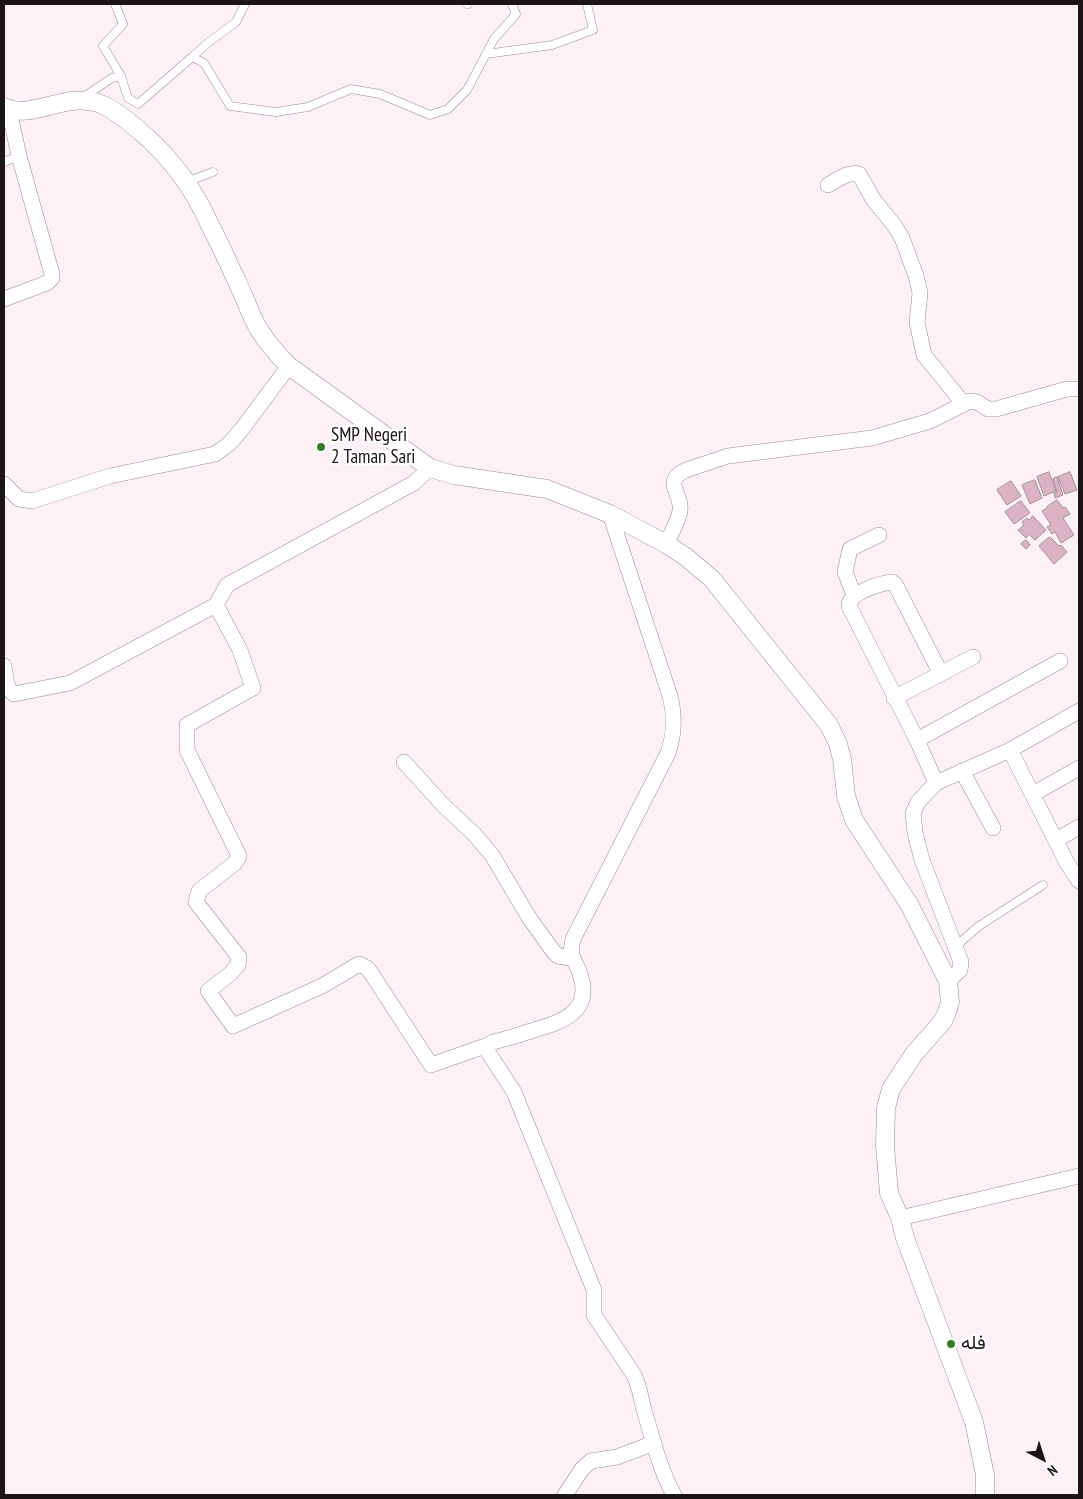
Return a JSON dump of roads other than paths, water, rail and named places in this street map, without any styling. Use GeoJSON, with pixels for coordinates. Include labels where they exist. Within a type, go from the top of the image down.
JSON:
{"type":"FeatureCollection","features":[{"type":"Feature","properties":{"kind":"street"},"geometry":{"type":"LineString","coordinates":[[4,299],[47,282],[52,278],[6,108],[27,110],[79,100],[103,105],[141,132],[179,171],[210,224],[258,329],[289,366],[430,468],[454,475],[547,489],[610,514],[666,544],[699,566],[712,579],[829,725],[838,744],[842,759],[846,796],[854,820],[909,904],[948,981],[950,1002],[948,1012],[909,1061],[891,1089],[886,1108],[885,1146],[889,1193],[900,1218],[905,1238],[974,1422],[985,1475],[985,1495]]}},
{"type":"Feature","properties":{"kind":"street"},"geometry":{"type":"LineString","coordinates":[[828,185],[845,176],[855,173],[859,174],[873,199],[894,225],[902,238],[920,293],[917,322],[924,355],[963,403]]}},
{"type":"Feature","properties":{"kind":"street"},"geometry":{"type":"LineString","coordinates":[[4,484],[19,500],[32,501],[110,476],[215,454],[229,444],[242,430],[289,366]]}},
{"type":"Feature","properties":{"kind":"street"},"geometry":{"type":"LineString","coordinates":[[666,544],[680,512],[674,480],[680,473],[686,470],[728,456],[872,438],[930,421],[963,403],[974,401],[988,409],[996,409],[1067,389],[1079,389]]}},
{"type":"Feature","properties":{"kind":"street"},"geometry":{"type":"LineString","coordinates":[[4,666],[7,685],[14,694],[70,683],[216,605],[227,585],[414,483],[430,468]]}},
{"type":"Feature","properties":{"kind":"street"},"geometry":{"type":"LineString","coordinates":[[216,605],[240,650],[253,688],[187,725],[187,750],[239,856],[235,863],[198,890],[196,902],[239,957],[238,965],[230,974],[208,991],[234,1026],[322,986],[359,964],[367,968],[431,1065],[493,1042],[566,1020],[580,1004],[583,994],[581,976],[571,958],[571,944],[673,740],[674,724],[670,696],[610,514]]}},
{"type":"Feature","properties":{"kind":"street"},"geometry":{"type":"LineString","coordinates":[[854,595],[845,572],[850,549],[879,535]]}},
{"type":"Feature","properties":{"kind":"street"},"geometry":{"type":"LineString","coordinates":[[936,783],[917,740],[894,698],[849,606],[849,601],[854,595],[884,583],[892,582],[941,674]]}},
{"type":"Feature","properties":{"kind":"street"},"geometry":{"type":"LineString","coordinates":[[894,698],[973,657]]}},
{"type":"Feature","properties":{"kind":"street"},"geometry":{"type":"LineString","coordinates":[[917,740],[1060,661]]}},
{"type":"Feature","properties":{"kind":"street"},"geometry":{"type":"LineString","coordinates":[[948,981],[960,970],[961,962],[922,860],[914,833],[913,812],[918,802],[936,783],[1010,750],[1079,711]]}},
{"type":"Feature","properties":{"kind":"street"},"geometry":{"type":"LineString","coordinates":[[1010,750],[1067,863],[1079,881]]}},
{"type":"Feature","properties":{"kind":"street"},"geometry":{"type":"LineString","coordinates":[[404,762],[492,855],[528,916],[553,951],[558,956],[571,958]]}},
{"type":"Feature","properties":{"kind":"street"},"geometry":{"type":"LineString","coordinates":[[1033,794],[1079,768]]}},
{"type":"Feature","properties":{"kind":"street"},"geometry":{"type":"LineString","coordinates":[[962,771],[993,828]]}},
{"type":"Feature","properties":{"kind":"street"},"geometry":{"type":"LineString","coordinates":[[1056,840],[1079,826]]}},
{"type":"Feature","properties":{"kind":"street"},"geometry":{"type":"LineString","coordinates":[[488,1045],[487,1051],[514,1092],[594,1290],[594,1315],[638,1383],[654,1443],[674,1495]]}},
{"type":"Feature","properties":{"kind":"street"},"geometry":{"type":"LineString","coordinates":[[900,1218],[1079,1176]]}},
{"type":"Feature","properties":{"kind":"street"},"geometry":{"type":"LineString","coordinates":[[565,1495],[582,1469],[591,1461],[617,1457],[654,1443]]}},
{"type":"Feature","properties":{"kind":"lane"},"geometry":{"type":"LineString","coordinates":[[115,4],[123,24],[104,46],[121,76],[128,98],[138,104],[192,56],[236,22],[245,4]]}},
{"type":"Feature","properties":{"kind":"lane"},"geometry":{"type":"LineString","coordinates":[[192,56],[204,63],[230,106],[276,112],[308,107],[351,89],[380,94],[430,115],[448,109],[467,90],[494,39],[516,14],[512,4]]}},
{"type":"Feature","properties":{"kind":"lane"},"geometry":{"type":"LineString","coordinates":[[486,54],[552,46],[593,30],[588,4]]}},
{"type":"Feature","properties":{"kind":"lane"},"geometry":{"type":"LineString","coordinates":[[79,100],[112,78],[121,76]]}},
{"type":"Feature","properties":{"kind":"lane"},"geometry":{"type":"LineString","coordinates":[[4,162],[19,156]]}},
{"type":"Feature","properties":{"kind":"lane"},"geometry":{"type":"LineString","coordinates":[[186,182],[213,172]]}},
{"type":"Feature","properties":{"kind":"lane"},"geometry":{"type":"LineString","coordinates":[[956,946],[980,926],[1042,885]]}},
{"type":"Feature","properties":{"kind":"place","name":"SMP Negeri 2 Taman Sari"},"geometry":{"type":"Point","coordinates":[321,447]}},
{"type":"Feature","properties":{"kind":"place","name":"فله"},"geometry":{"type":"Point","coordinates":[951,1344]}}]}
